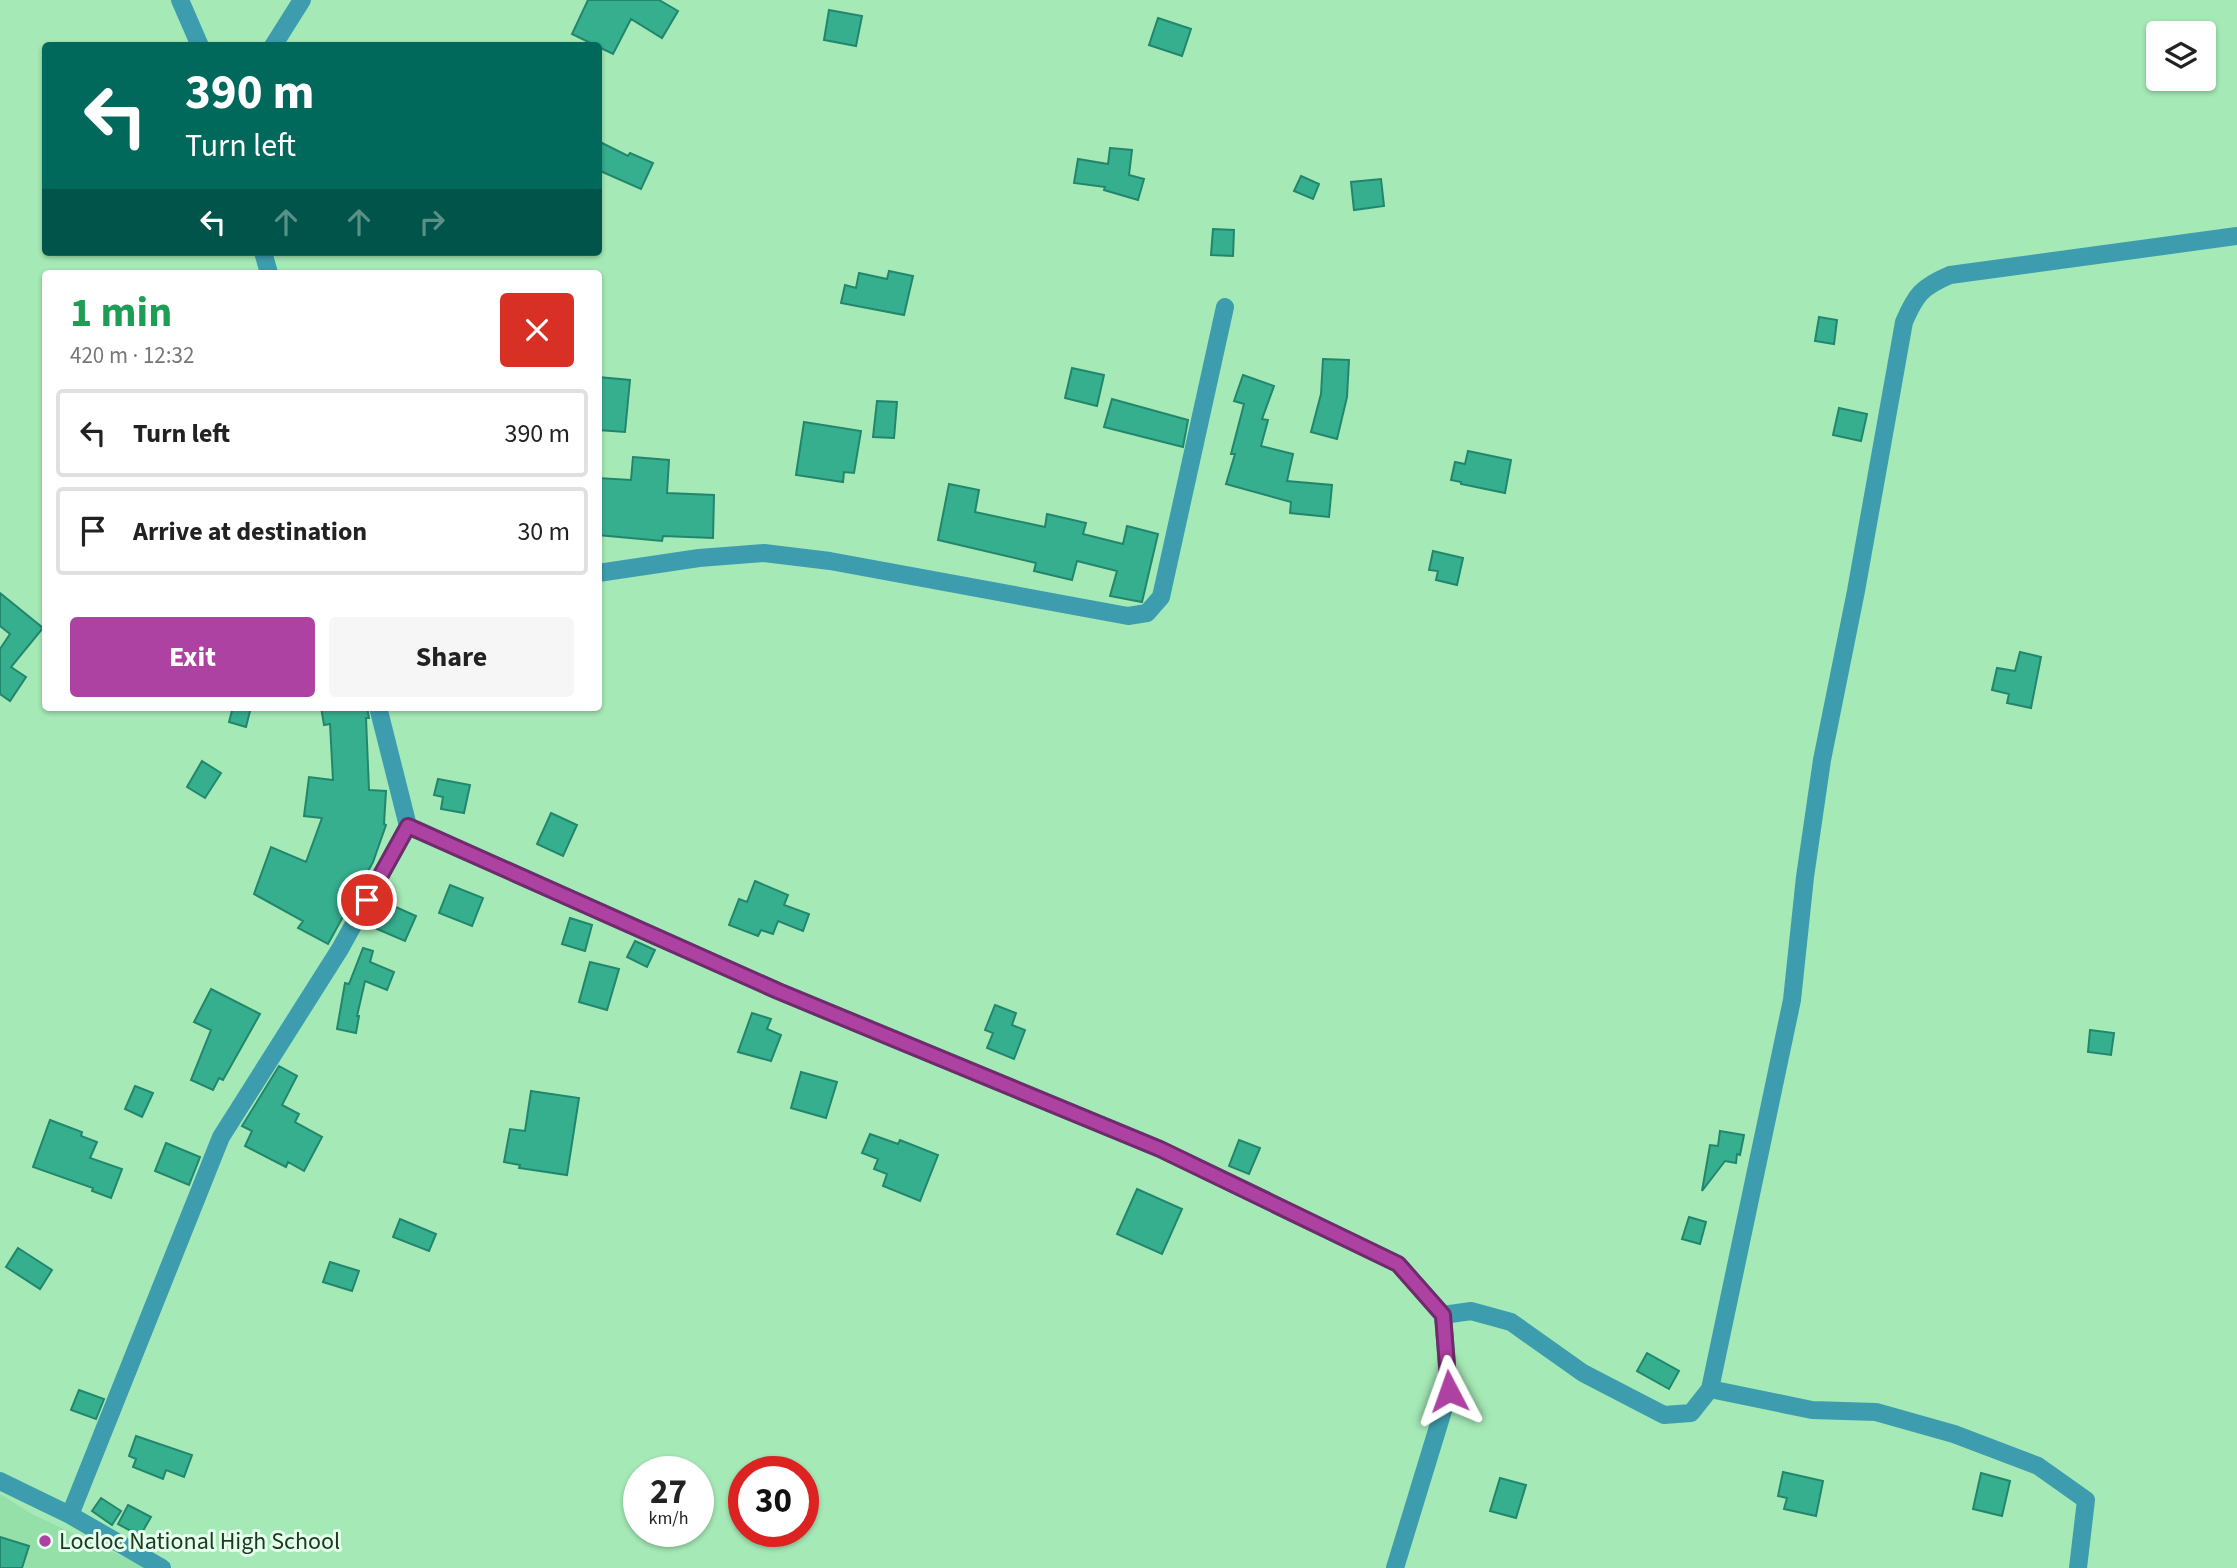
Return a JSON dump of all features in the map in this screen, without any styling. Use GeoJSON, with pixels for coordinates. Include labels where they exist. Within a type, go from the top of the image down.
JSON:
{"type":"FeatureCollection","features":[{"type":"Feature","properties":{"kind":"street"},"geometry":{"type":"LineString","coordinates":[[180,0],[198,42]]}},
{"type":"Feature","properties":{"kind":"street"},"geometry":{"type":"LineString","coordinates":[[276,42],[302,0]]}},
{"type":"Feature","properties":{"kind":"street"},"geometry":{"type":"LineString","coordinates":[[1443,1315],[1471,1311],[1511,1322],[1583,1373],[1664,1415],[1691,1413],[1710,1389],[1792,1000],[1805,877],[1822,760],[1856,591],[1904,322],[1914,297],[1929,284],[1950,275],[2237,236]]}},
{"type":"Feature","properties":{"kind":"street"},"geometry":{"type":"LineString","coordinates":[[602,572],[699,558],[764,553],[830,561],[1128,616],[1147,613],[1161,597],[1226,307]]}},
{"type":"Feature","properties":{"kind":"street"},"geometry":{"type":"LineString","coordinates":[[71,1515],[221,1137],[340,949],[408,826],[379,711]]}},
{"type":"Feature","properties":{"kind":"street"},"geometry":{"type":"LineString","coordinates":[[408,826],[778,991],[1160,1149],[1398,1264],[1443,1315],[1449,1391],[1395,1568]]}},
{"type":"Feature","properties":{"kind":"street"},"geometry":{"type":"LineString","coordinates":[[1710,1389],[1812,1410],[1876,1412],[1954,1434],[2038,1466],[2086,1500],[2078,1568]]}},
{"type":"Feature","properties":{"kind":"street"},"geometry":{"type":"LineString","coordinates":[[0,1481],[71,1515],[162,1568]]}},
{"type":"Feature","properties":{"kind":"shaded area","name":"Locloc National High School"},"geometry":{"type":"Polygon","coordinates":[[[0,1494],[32,1514],[147,1568],[0,1568],[0,1494]]]}},
{"type":"Feature","properties":{"kind":"building"},"geometry":{"type":"Polygon","coordinates":[[[588,0],[659,0],[678,11],[662,38],[631,19],[613,54],[602,49],[602,42],[588,42],[572,34],[588,0]]]}},
{"type":"Feature","properties":{"kind":"building"},"geometry":{"type":"Polygon","coordinates":[[[829,10],[862,16],[856,46],[824,40],[829,10]]]}},
{"type":"Feature","properties":{"kind":"building"},"geometry":{"type":"Polygon","coordinates":[[[1158,18],[1191,29],[1182,56],[1149,45],[1158,18]]]}},
{"type":"Feature","properties":{"kind":"building"},"geometry":{"type":"Polygon","coordinates":[[[602,143],[628,156],[630,153],[653,163],[641,189],[602,172],[602,143]]]}},
{"type":"Feature","properties":{"kind":"building"},"geometry":{"type":"Polygon","coordinates":[[[1110,148],[1132,150],[1129,175],[1144,179],[1138,200],[1104,190],[1105,187],[1074,183],[1078,159],[1108,164],[1110,148]]]}},
{"type":"Feature","properties":{"kind":"building"},"geometry":{"type":"Polygon","coordinates":[[[1301,176],[1319,184],[1313,199],[1294,191],[1301,176]]]}},
{"type":"Feature","properties":{"kind":"building"},"geometry":{"type":"Polygon","coordinates":[[[1381,179],[1384,206],[1354,210],[1351,182],[1381,179]]]}},
{"type":"Feature","properties":{"kind":"building"},"geometry":{"type":"Polygon","coordinates":[[[1213,229],[1234,230],[1233,256],[1211,255],[1213,229]]]}},
{"type":"Feature","properties":{"kind":"building"},"geometry":{"type":"Polygon","coordinates":[[[889,271],[913,276],[904,315],[841,303],[845,285],[856,288],[859,273],[887,279],[889,271]]]}},
{"type":"Feature","properties":{"kind":"building"},"geometry":{"type":"Polygon","coordinates":[[[1819,317],[1837,320],[1834,344],[1815,341],[1819,317]]]}},
{"type":"Feature","properties":{"kind":"building"},"geometry":{"type":"Polygon","coordinates":[[[1323,359],[1349,360],[1347,397],[1337,439],[1311,432],[1321,394],[1323,359]]]}},
{"type":"Feature","properties":{"kind":"building"},"geometry":{"type":"Polygon","coordinates":[[[1072,368],[1104,375],[1097,406],[1065,398],[1072,368]]]}},
{"type":"Feature","properties":{"kind":"building"},"geometry":{"type":"Polygon","coordinates":[[[1243,375],[1274,386],[1262,419],[1268,420],[1261,446],[1293,454],[1287,481],[1332,485],[1329,517],[1290,513],[1291,502],[1226,484],[1235,454],[1231,454],[1244,404],[1234,401],[1243,375]]]}},
{"type":"Feature","properties":{"kind":"building"},"geometry":{"type":"Polygon","coordinates":[[[602,377],[630,380],[625,432],[602,430],[602,377]]]}},
{"type":"Feature","properties":{"kind":"building"},"geometry":{"type":"Polygon","coordinates":[[[1112,399],[1188,420],[1183,447],[1104,427],[1112,399]]]}},
{"type":"Feature","properties":{"kind":"building"},"geometry":{"type":"Polygon","coordinates":[[[877,401],[897,402],[894,438],[873,437],[877,401]]]}},
{"type":"Feature","properties":{"kind":"building"},"geometry":{"type":"Polygon","coordinates":[[[1839,408],[1867,414],[1861,441],[1833,435],[1839,408]]]}},
{"type":"Feature","properties":{"kind":"building"},"geometry":{"type":"Polygon","coordinates":[[[804,422],[861,431],[854,473],[844,472],[843,482],[796,475],[804,422]]]}},
{"type":"Feature","properties":{"kind":"building"},"geometry":{"type":"Polygon","coordinates":[[[1468,451],[1511,460],[1505,493],[1451,480],[1455,462],[1465,464],[1468,451]]]}},
{"type":"Feature","properties":{"kind":"building"},"geometry":{"type":"Polygon","coordinates":[[[633,457],[669,460],[667,493],[714,495],[713,538],[663,536],[662,541],[602,535],[602,478],[631,480],[633,457]]]}},
{"type":"Feature","properties":{"kind":"building"},"geometry":{"type":"Polygon","coordinates":[[[949,484],[979,490],[975,512],[1045,527],[1047,514],[1086,523],[1083,534],[1123,544],[1127,526],[1158,534],[1142,602],[1110,596],[1117,571],[1077,561],[1072,580],[1034,571],[1036,563],[938,540],[949,484]]]}},
{"type":"Feature","properties":{"kind":"building"},"geometry":{"type":"Polygon","coordinates":[[[1433,551],[1463,558],[1457,585],[1436,580],[1438,571],[1429,570],[1433,551]]]}},
{"type":"Feature","properties":{"kind":"building"},"geometry":{"type":"Polygon","coordinates":[[[0,593],[42,627],[11,667],[26,677],[10,701],[0,694],[0,649],[10,634],[0,626],[0,593]]]}},
{"type":"Feature","properties":{"kind":"building"},"geometry":{"type":"Polygon","coordinates":[[[2020,652],[2041,657],[2031,708],[2007,703],[2009,694],[1992,690],[1997,668],[2015,671],[2020,652]]]}},
{"type":"Feature","properties":{"kind":"building"},"geometry":{"type":"Polygon","coordinates":[[[232,711],[250,711],[246,727],[229,722],[232,711]]]}},
{"type":"Feature","properties":{"kind":"building"},"geometry":{"type":"Polygon","coordinates":[[[322,711],[368,711],[369,790],[386,791],[386,825],[373,862],[328,944],[298,928],[303,921],[254,894],[271,847],[306,862],[322,818],[304,816],[309,777],[333,780],[330,724],[324,725],[322,711]]]}},
{"type":"Feature","properties":{"kind":"building"},"geometry":{"type":"Polygon","coordinates":[[[202,761],[221,773],[205,798],[187,787],[202,761]]]}},
{"type":"Feature","properties":{"kind":"building"},"geometry":{"type":"Polygon","coordinates":[[[438,779],[470,785],[464,813],[441,809],[443,797],[434,795],[438,779]]]}},
{"type":"Feature","properties":{"kind":"building"},"geometry":{"type":"Polygon","coordinates":[[[551,813],[577,825],[563,856],[537,844],[551,813]]]}},
{"type":"Feature","properties":{"kind":"building"},"geometry":{"type":"Polygon","coordinates":[[[755,881],[788,895],[784,905],[809,914],[803,931],[778,921],[773,934],[761,930],[758,936],[729,925],[739,899],[747,902],[755,881]]]}},
{"type":"Feature","properties":{"kind":"building"},"geometry":{"type":"Polygon","coordinates":[[[450,885],[483,898],[472,926],[439,913],[450,885]]]}},
{"type":"Feature","properties":{"kind":"building"},"geometry":{"type":"Polygon","coordinates":[[[389,904],[416,916],[405,941],[377,929],[389,904]]]}},
{"type":"Feature","properties":{"kind":"building"},"geometry":{"type":"Polygon","coordinates":[[[570,918],[592,925],[585,951],[562,944],[570,918]]]}},
{"type":"Feature","properties":{"kind":"building"},"geometry":{"type":"Polygon","coordinates":[[[635,941],[655,950],[647,967],[627,957],[635,941]]]}},
{"type":"Feature","properties":{"kind":"building"},"geometry":{"type":"Polygon","coordinates":[[[363,948],[373,951],[370,962],[394,972],[387,990],[365,981],[356,1033],[337,1029],[345,983],[349,984],[363,948]]]}},
{"type":"Feature","properties":{"kind":"building"},"geometry":{"type":"Polygon","coordinates":[[[590,962],[619,969],[607,1010],[579,1002],[590,962]]]}},
{"type":"Feature","properties":{"kind":"building"},"geometry":{"type":"Polygon","coordinates":[[[211,989],[260,1014],[223,1080],[219,1078],[213,1090],[191,1080],[211,1030],[194,1022],[211,989]]]}},
{"type":"Feature","properties":{"kind":"building"},"geometry":{"type":"Polygon","coordinates":[[[995,1005],[1016,1013],[1012,1025],[1025,1030],[1014,1059],[987,1048],[993,1033],[985,1030],[995,1005]]]}},
{"type":"Feature","properties":{"kind":"building"},"geometry":{"type":"Polygon","coordinates":[[[752,1013],[771,1019],[767,1029],[781,1035],[771,1061],[738,1052],[752,1013]]]}},
{"type":"Feature","properties":{"kind":"building"},"geometry":{"type":"Polygon","coordinates":[[[2090,1030],[2114,1033],[2111,1055],[2088,1052],[2090,1030]]]}},
{"type":"Feature","properties":{"kind":"building"},"geometry":{"type":"Polygon","coordinates":[[[279,1066],[297,1076],[282,1105],[299,1114],[295,1122],[322,1137],[304,1171],[288,1162],[286,1167],[245,1146],[252,1131],[242,1126],[279,1066]]]}},
{"type":"Feature","properties":{"kind":"building"},"geometry":{"type":"Polygon","coordinates":[[[801,1072],[837,1082],[826,1118],[791,1108],[801,1072]]]}},
{"type":"Feature","properties":{"kind":"building"},"geometry":{"type":"Polygon","coordinates":[[[135,1086],[153,1093],[142,1117],[125,1109],[135,1086]]]}},
{"type":"Feature","properties":{"kind":"building"},"geometry":{"type":"Polygon","coordinates":[[[531,1091],[579,1098],[567,1175],[519,1168],[520,1165],[504,1162],[510,1129],[525,1131],[531,1091]]]}},
{"type":"Feature","properties":{"kind":"building"},"geometry":{"type":"Polygon","coordinates":[[[50,1120],[82,1132],[81,1136],[97,1142],[90,1158],[122,1169],[111,1198],[92,1191],[93,1188],[33,1167],[50,1120]]]}},
{"type":"Feature","properties":{"kind":"building"},"geometry":{"type":"Polygon","coordinates":[[[1720,1131],[1744,1135],[1740,1155],[1737,1154],[1736,1163],[1725,1161],[1702,1191],[1710,1145],[1718,1146],[1720,1131]]]}},
{"type":"Feature","properties":{"kind":"building"},"geometry":{"type":"Polygon","coordinates":[[[870,1134],[898,1144],[900,1140],[938,1155],[920,1201],[883,1186],[887,1174],[874,1169],[878,1159],[862,1153],[870,1134]]]}},
{"type":"Feature","properties":{"kind":"building"},"geometry":{"type":"Polygon","coordinates":[[[1239,1140],[1260,1148],[1249,1174],[1229,1166],[1239,1140]]]}},
{"type":"Feature","properties":{"kind":"building"},"geometry":{"type":"Polygon","coordinates":[[[166,1143],[200,1157],[189,1185],[155,1171],[166,1143]]]}},
{"type":"Feature","properties":{"kind":"building"},"geometry":{"type":"Polygon","coordinates":[[[1137,1189],[1182,1209],[1162,1254],[1117,1234],[1137,1189]]]}},
{"type":"Feature","properties":{"kind":"building"},"geometry":{"type":"Polygon","coordinates":[[[1689,1217],[1706,1222],[1700,1244],[1682,1239],[1689,1217]]]}},
{"type":"Feature","properties":{"kind":"building"},"geometry":{"type":"Polygon","coordinates":[[[400,1219],[436,1234],[429,1251],[393,1237],[400,1219]]]}},
{"type":"Feature","properties":{"kind":"building"},"geometry":{"type":"Polygon","coordinates":[[[18,1248],[52,1270],[40,1289],[6,1267],[18,1248]]]}},
{"type":"Feature","properties":{"kind":"building"},"geometry":{"type":"Polygon","coordinates":[[[330,1262],[359,1271],[352,1291],[323,1282],[330,1262]]]}},
{"type":"Feature","properties":{"kind":"building"},"geometry":{"type":"Polygon","coordinates":[[[1647,1353],[1679,1371],[1669,1389],[1637,1371],[1647,1353]]]}},
{"type":"Feature","properties":{"kind":"building"},"geometry":{"type":"Polygon","coordinates":[[[79,1390],[104,1399],[96,1419],[71,1410],[79,1390]]]}},
{"type":"Feature","properties":{"kind":"building"},"geometry":{"type":"Polygon","coordinates":[[[136,1436],[192,1455],[184,1477],[166,1470],[163,1479],[133,1467],[136,1459],[129,1456],[136,1436]]]}},
{"type":"Feature","properties":{"kind":"building"},"geometry":{"type":"Polygon","coordinates":[[[1783,1472],[1823,1481],[1816,1516],[1784,1509],[1787,1498],[1778,1496],[1783,1472]]]}},
{"type":"Feature","properties":{"kind":"building"},"geometry":{"type":"Polygon","coordinates":[[[1981,1473],[2010,1481],[2002,1516],[1973,1509],[1981,1473]]]}},
{"type":"Feature","properties":{"kind":"building"},"geometry":{"type":"Polygon","coordinates":[[[1500,1478],[1526,1485],[1516,1518],[1490,1511],[1500,1478]]]}},
{"type":"Feature","properties":{"kind":"building"},"geometry":{"type":"Polygon","coordinates":[[[101,1498],[121,1511],[112,1525],[92,1511],[101,1498]]]}},
{"type":"Feature","properties":{"kind":"building"},"geometry":{"type":"Polygon","coordinates":[[[128,1505],[151,1517],[140,1536],[118,1524],[128,1505]]]}},
{"type":"Feature","properties":{"kind":"building"},"geometry":{"type":"Polygon","coordinates":[[[0,1537],[29,1546],[22,1568],[0,1568],[0,1537]]]}},
{"type":"Feature","properties":{"kind":"place","name":"Locloc National High School"},"geometry":{"type":"Point","coordinates":[45,1541]}},
{"type":"Feature","properties":{"kind":"route"},"geometry":{"type":"LineString","coordinates":[[367,900],[408,826],[778,991],[1160,1149],[1398,1264],[1443,1315],[1449,1391]]}}]}
